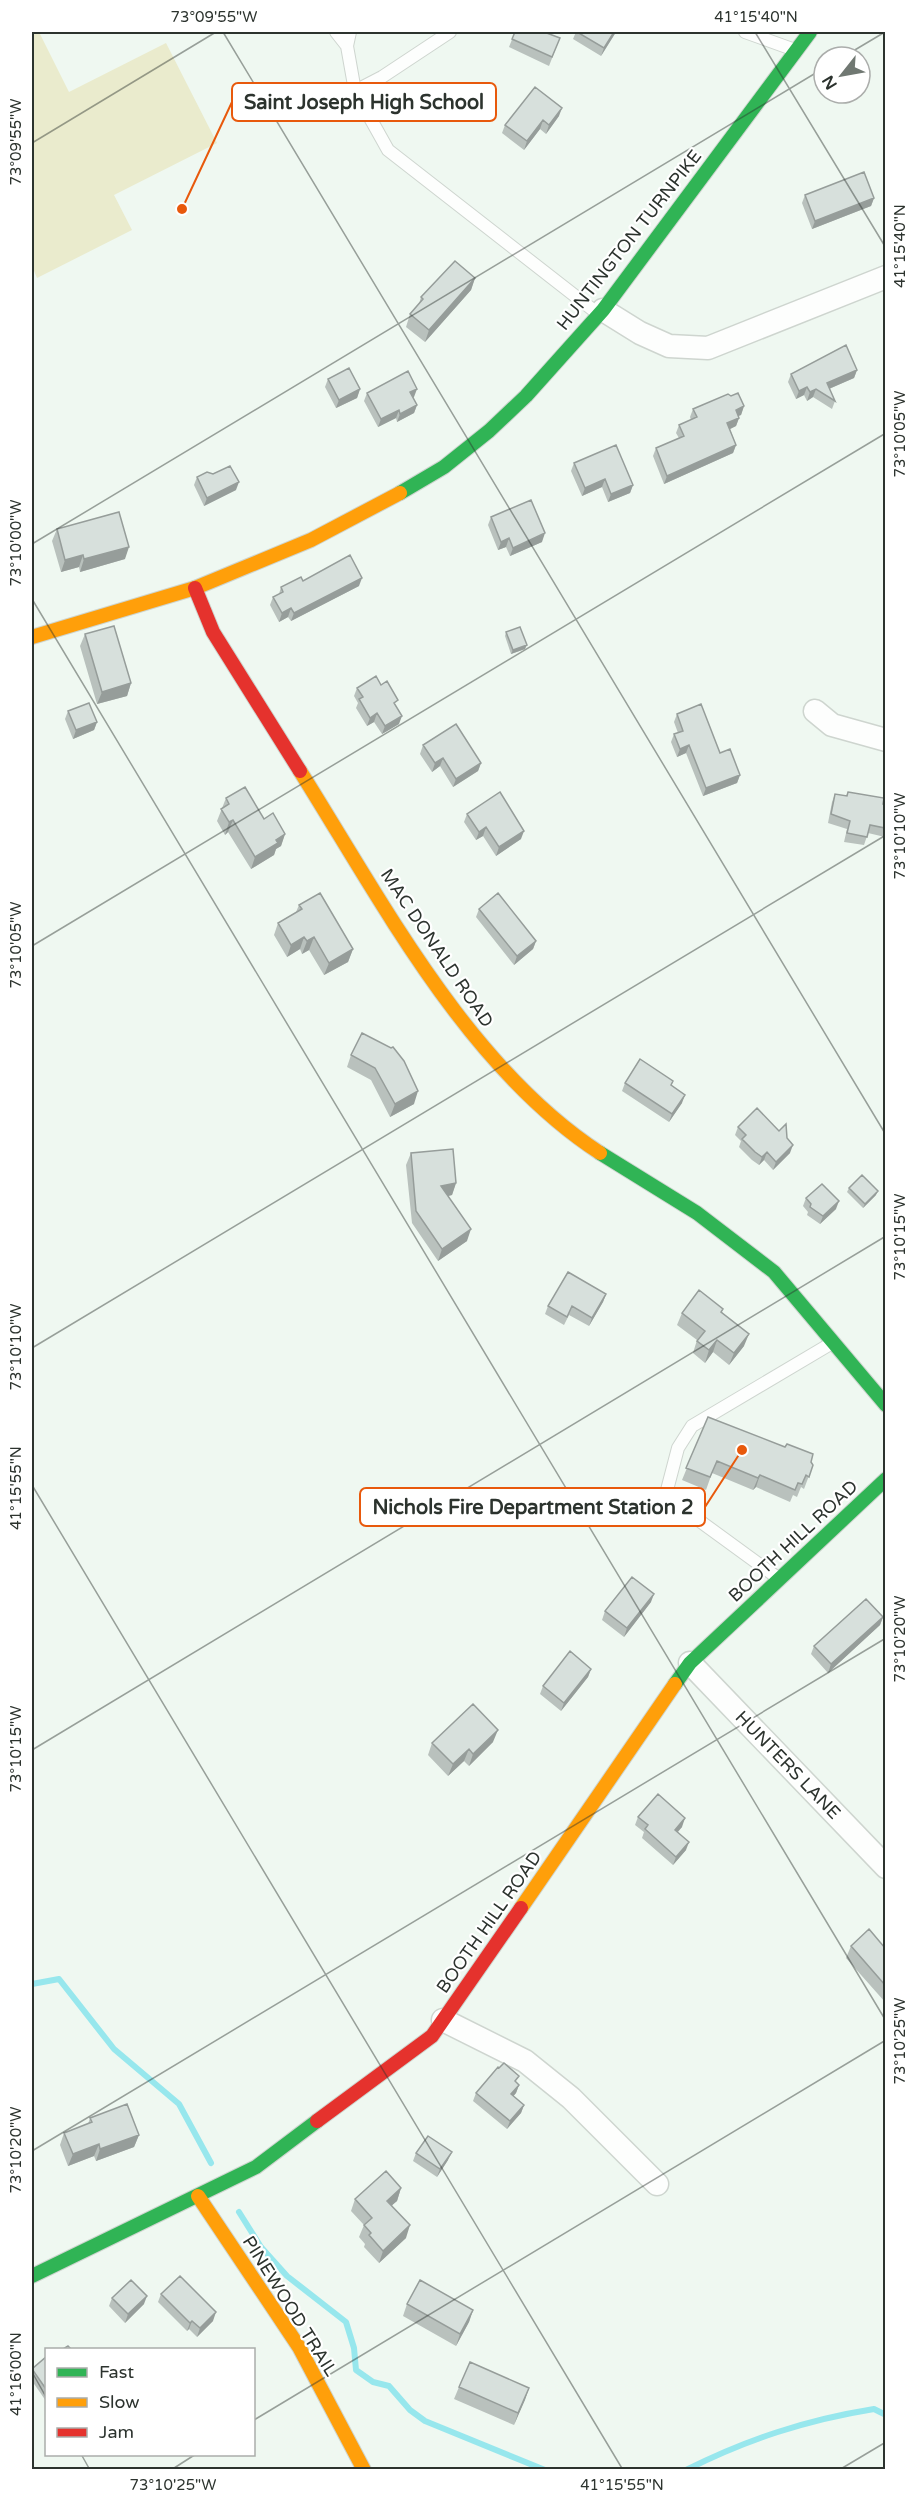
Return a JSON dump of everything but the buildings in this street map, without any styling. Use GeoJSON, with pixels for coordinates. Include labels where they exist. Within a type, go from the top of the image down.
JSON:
{"type":"FeatureCollection","features":[{"type":"Feature","properties":{"kind":"street","name":"HUNTINGTON TURNPIKE"},"geometry":{"type":"LineString","coordinates":[[32,637],[195,588],[311,540],[400,494],[444,467],[489,431],[526,396],[600,312],[810,32]]}},
{"type":"Feature","properties":{"kind":"street"},"geometry":{"type":"LineString","coordinates":[[600,312],[669,346],[708,348],[885,277]]}},
{"type":"Feature","properties":{"kind":"street","name":"MAC DONALD ROAD"},"geometry":{"type":"LineString","coordinates":[[195,588],[213,632],[414,953],[453,1008],[495,1061],[572,1135],[697,1213],[745,1247],[774,1272],[885,1405]]}},
{"type":"Feature","properties":{"kind":"street"},"geometry":{"type":"LineString","coordinates":[[815,711],[832,725],[885,740]]}},
{"type":"Feature","properties":{"kind":"street","name":"BOOTH HILL ROAD"},"geometry":{"type":"LineString","coordinates":[[32,2276],[256,2167],[432,2036],[690,1663],[885,1479]]}},
{"type":"Feature","properties":{"kind":"street","name":"HUNTERS LANE"},"geometry":{"type":"LineString","coordinates":[[690,1663],[885,1867]]}},
{"type":"Feature","properties":{"kind":"street"},"geometry":{"type":"LineString","coordinates":[[443,2020],[525,2061],[572,2098],[657,2184]]}},
{"type":"Feature","properties":{"kind":"street","name":"PINEWOOD TRAIL"},"geometry":{"type":"LineString","coordinates":[[198,2196],[299,2347],[364,2469]]}},
{"type":"Feature","properties":{"kind":"lane"},"geometry":{"type":"LineString","coordinates":[[336,32],[347,46]]}},
{"type":"Feature","properties":{"kind":"lane"},"geometry":{"type":"LineString","coordinates":[[350,32],[347,46],[355,91],[388,150],[600,312]]}},
{"type":"Feature","properties":{"kind":"lane"},"geometry":{"type":"LineString","coordinates":[[355,91],[382,77],[450,32]]}},
{"type":"Feature","properties":{"kind":"lane"},"geometry":{"type":"LineString","coordinates":[[745,32],[796,50]]}},
{"type":"Feature","properties":{"kind":"lane"},"geometry":{"type":"LineString","coordinates":[[779,1579],[675,1503],[666,1490],[678,1448],[692,1425],[833,1342]]}},
{"type":"Feature","properties":{"kind":"green space"},"geometry":{"type":"Polygon","coordinates":[[[32,32],[39,32],[69,92],[166,43],[217,143],[114,195],[132,230],[37,278],[32,266],[32,32]]]}},
{"type":"Feature","properties":{"kind":"waterway"},"geometry":{"type":"LineString","coordinates":[[32,1984],[59,1979],[114,2049],[179,2104],[211,2163]]}},
{"type":"Feature","properties":{"kind":"waterway"},"geometry":{"type":"LineString","coordinates":[[239,2212],[261,2247],[287,2276],[346,2322],[354,2348],[356,2370],[373,2382],[389,2386],[410,2410],[425,2421],[545,2470]]}},
{"type":"Feature","properties":{"kind":"waterway"},"geometry":{"type":"LineString","coordinates":[[686,2470],[732,2449],[801,2425],[874,2409],[886,2415]]}},
{"type":"Feature","properties":{"kind":"traffic: fast"},"geometry":{"type":"LineString","coordinates":[[400,493],[444,467],[489,431],[526,396],[603,310],[810,32]]}},
{"type":"Feature","properties":{"kind":"traffic: fast"},"geometry":{"type":"LineString","coordinates":[[600,1153],[697,1213],[774,1272],[886,1405]]}},
{"type":"Feature","properties":{"kind":"traffic: fast"},"geometry":{"type":"LineString","coordinates":[[675,1684],[690,1663],[886,1479]]}},
{"type":"Feature","properties":{"kind":"traffic: fast"},"geometry":{"type":"LineString","coordinates":[[32,2276],[256,2167],[317,2121]]}},
{"type":"Feature","properties":{"kind":"traffic: slow"},"geometry":{"type":"LineString","coordinates":[[32,637],[195,588],[311,540],[400,493]]}},
{"type":"Feature","properties":{"kind":"traffic: slow"},"geometry":{"type":"LineString","coordinates":[[300,771],[397,927],[469,1029],[509,1076],[553,1117],[600,1153]]}},
{"type":"Feature","properties":{"kind":"traffic: slow"},"geometry":{"type":"LineString","coordinates":[[521,1908],[675,1684]]}},
{"type":"Feature","properties":{"kind":"traffic: slow"},"geometry":{"type":"LineString","coordinates":[[198,2196],[299,2347],[364,2470]]}},
{"type":"Feature","properties":{"kind":"traffic: jam"},"geometry":{"type":"LineString","coordinates":[[195,588],[213,632],[300,771]]}},
{"type":"Feature","properties":{"kind":"traffic: jam"},"geometry":{"type":"LineString","coordinates":[[317,2121],[432,2036],[521,1908]]}},
{"type":"Feature","properties":{"kind":"place","name":"Saint Joseph High School"},"geometry":{"type":"Point","coordinates":[182,209]}},
{"type":"Feature","properties":{"kind":"place","name":"Nichols Fire Department Station 2"},"geometry":{"type":"Point","coordinates":[742,1450]}}]}
